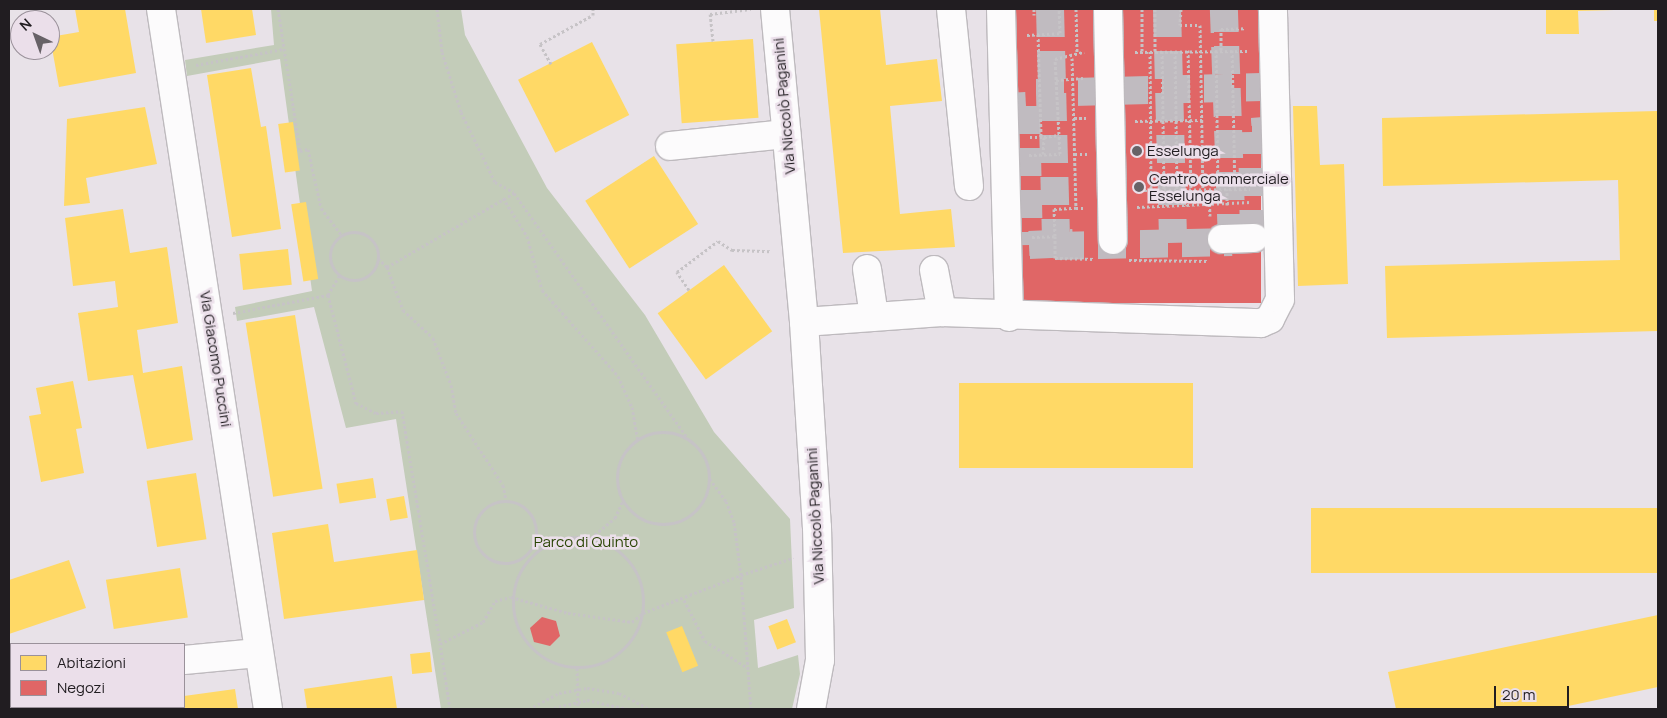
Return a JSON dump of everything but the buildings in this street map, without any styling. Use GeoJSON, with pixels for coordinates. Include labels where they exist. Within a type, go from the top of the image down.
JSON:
{"type":"FeatureCollection","features":[{"type":"Feature","properties":{"kind":"street","name":"Via Giacomo Puccini"},"geometry":{"type":"LineString","coordinates":[[161,9],[210,318],[258,653],[268,709]]}},
{"type":"Feature","properties":{"kind":"street","name":"Via Niccolò Paganini"},"geometry":{"type":"LineString","coordinates":[[775,9],[804,322],[820,660],[811,709]]}},
{"type":"Feature","properties":{"kind":"street"},"geometry":{"type":"LineString","coordinates":[[951,9],[969,186]]}},
{"type":"Feature","properties":{"kind":"street"},"geometry":{"type":"LineString","coordinates":[[1000,9],[1017,96],[1009,317]]}},
{"type":"Feature","properties":{"kind":"street"},"geometry":{"type":"LineString","coordinates":[[1108,9],[1113,253]]}},
{"type":"Feature","properties":{"kind":"street"},"geometry":{"type":"LineString","coordinates":[[804,322],[942,312],[1009,317],[1260,323],[1270,319],[1280,300],[1268,87],[1273,9]]}},
{"type":"Feature","properties":{"kind":"street"},"geometry":{"type":"LineString","coordinates":[[670,146],[786,134]]}},
{"type":"Feature","properties":{"kind":"street"},"geometry":{"type":"LineString","coordinates":[[1213,233],[1254,238]]}},
{"type":"Feature","properties":{"kind":"street"},"geometry":{"type":"LineString","coordinates":[[868,270],[874,316]]}},
{"type":"Feature","properties":{"kind":"street"},"geometry":{"type":"LineString","coordinates":[[934,270],[942,312]]}},
{"type":"Feature","properties":{"kind":"street"},"geometry":{"type":"LineString","coordinates":[[185,660],[258,653]]}},
{"type":"Feature","properties":{"kind":"street"},"geometry":{"type":"LineString","coordinates":[[820,660],[825,709]]}},
{"type":"Feature","properties":{"kind":"path"},"geometry":{"type":"LineString","coordinates":[[278,9],[300,151],[308,149],[321,208],[342,236]]}},
{"type":"Feature","properties":{"kind":"path"},"geometry":{"type":"LineString","coordinates":[[437,9],[442,52],[461,112],[495,182],[514,192],[688,439],[703,456],[709,478],[726,501],[734,522],[741,575],[751,709]]}},
{"type":"Feature","properties":{"kind":"path"},"geometry":{"type":"LineString","coordinates":[[551,64],[540,44],[593,15],[593,9]]}},
{"type":"Feature","properties":{"kind":"path"},"geometry":{"type":"LineString","coordinates":[[713,41],[710,14],[751,9]]}},
{"type":"Feature","properties":{"kind":"path"},"geometry":{"type":"LineString","coordinates":[[1034,9],[1034,15]]}},
{"type":"Feature","properties":{"kind":"path"},"geometry":{"type":"LineString","coordinates":[[1027,42],[1027,34],[1060,33],[1060,9]]}},
{"type":"Feature","properties":{"kind":"path"},"geometry":{"type":"LineString","coordinates":[[1076,9],[1077,53]]}},
{"type":"Feature","properties":{"kind":"path"},"geometry":{"type":"LineString","coordinates":[[1142,9],[1142,51]]}},
{"type":"Feature","properties":{"kind":"path"},"geometry":{"type":"LineString","coordinates":[[1151,190],[1150,120],[1155,9]]}},
{"type":"Feature","properties":{"kind":"path"},"geometry":{"type":"LineString","coordinates":[[1182,9],[1180,25],[1200,25],[1204,189]]}},
{"type":"Feature","properties":{"kind":"path"},"geometry":{"type":"LineString","coordinates":[[1221,50],[1221,29],[1246,28],[1246,35]]}},
{"type":"Feature","properties":{"kind":"path"},"geometry":{"type":"LineString","coordinates":[[1038,34],[1043,154]]}},
{"type":"Feature","properties":{"kind":"path"},"geometry":{"type":"LineString","coordinates":[[1247,42],[1247,59]]}},
{"type":"Feature","properties":{"kind":"path"},"geometry":{"type":"LineString","coordinates":[[1125,52],[1247,49]]}},
{"type":"Feature","properties":{"kind":"path"},"geometry":{"type":"LineString","coordinates":[[170,70],[284,50]]}},
{"type":"Feature","properties":{"kind":"path"},"geometry":{"type":"LineString","coordinates":[[1033,50],[1039,50]]}},
{"type":"Feature","properties":{"kind":"path"},"geometry":{"type":"LineString","coordinates":[[1187,206],[1189,189],[1188,50]]}},
{"type":"Feature","properties":{"kind":"path"},"geometry":{"type":"LineString","coordinates":[[1216,50],[1218,189]]}},
{"type":"Feature","properties":{"kind":"path"},"geometry":{"type":"LineString","coordinates":[[1232,50],[1235,189],[1250,189]]}},
{"type":"Feature","properties":{"kind":"path"},"geometry":{"type":"LineString","coordinates":[[1162,51],[1167,206]]}},
{"type":"Feature","properties":{"kind":"path"},"geometry":{"type":"LineString","coordinates":[[1175,51],[1177,190]]}},
{"type":"Feature","properties":{"kind":"path"},"geometry":{"type":"LineString","coordinates":[[1091,208],[1076,208],[1071,53],[1094,52]]}},
{"type":"Feature","properties":{"kind":"path"},"geometry":{"type":"LineString","coordinates":[[1028,128],[1028,155],[1060,154],[1055,59],[1072,58]]}},
{"type":"Feature","properties":{"kind":"path"},"geometry":{"type":"LineString","coordinates":[[1033,74],[1039,74]]}},
{"type":"Feature","properties":{"kind":"path"},"geometry":{"type":"LineString","coordinates":[[1017,96],[1040,100]]}},
{"type":"Feature","properties":{"kind":"path"},"geometry":{"type":"LineString","coordinates":[[1074,118],[1089,118]]}},
{"type":"Feature","properties":{"kind":"path"},"geometry":{"type":"LineString","coordinates":[[1130,121],[1202,120]]}},
{"type":"Feature","properties":{"kind":"path"},"geometry":{"type":"LineString","coordinates":[[1028,137],[1059,135]]}},
{"type":"Feature","properties":{"kind":"path"},"geometry":{"type":"LineString","coordinates":[[1075,154],[1090,154]]}},
{"type":"Feature","properties":{"kind":"path"},"geometry":{"type":"LineString","coordinates":[[1129,207],[1251,205],[1250,179]]}},
{"type":"Feature","properties":{"kind":"path"},"geometry":{"type":"LineString","coordinates":[[1209,189],[1210,206]]}},
{"type":"Feature","properties":{"kind":"path"},"geometry":{"type":"LineString","coordinates":[[1227,205],[1228,189]]}},
{"type":"Feature","properties":{"kind":"path"},"geometry":{"type":"LineString","coordinates":[[387,267],[514,192]]}},
{"type":"Feature","properties":{"kind":"path"},"geometry":{"type":"LineString","coordinates":[[503,198],[528,236],[542,290],[618,376],[632,407],[638,440]]}},
{"type":"Feature","properties":{"kind":"path"},"geometry":{"type":"LineString","coordinates":[[1054,236],[1055,258],[1113,253],[1211,261],[1213,233]]}},
{"type":"Feature","properties":{"kind":"path"},"geometry":{"type":"LineString","coordinates":[[342,236],[364,234],[373,242],[378,258],[387,267],[403,310],[433,338],[451,385],[456,414],[503,484],[506,500]]}},
{"type":"Feature","properties":{"kind":"path"},"geometry":{"type":"LineString","coordinates":[[342,236],[330,256],[339,276],[353,281],[367,277],[378,258]]}},
{"type":"Feature","properties":{"kind":"path"},"geometry":{"type":"LineString","coordinates":[[690,290],[677,272],[718,241],[744,252],[796,248]]}},
{"type":"Feature","properties":{"kind":"path"},"geometry":{"type":"LineString","coordinates":[[339,276],[328,294],[356,403],[376,413],[402,411],[450,709]]}},
{"type":"Feature","properties":{"kind":"path"},"geometry":{"type":"LineString","coordinates":[[210,318],[328,294]]}},
{"type":"Feature","properties":{"kind":"path"},"geometry":{"type":"LineString","coordinates":[[591,538],[615,518],[623,500],[618,468],[638,440],[659,433],[688,439]]}},
{"type":"Feature","properties":{"kind":"path"},"geometry":{"type":"LineString","coordinates":[[623,500],[650,522],[675,522],[703,501],[709,478]]}},
{"type":"Feature","properties":{"kind":"path"},"geometry":{"type":"LineString","coordinates":[[506,500],[522,505],[536,525],[535,541],[525,556],[510,563],[491,560],[474,539],[481,512],[506,500]]}},
{"type":"Feature","properties":{"kind":"path"},"geometry":{"type":"LineString","coordinates":[[591,538],[615,548],[633,565],[643,588],[643,613],[633,637],[620,652],[602,663],[576,668],[550,662],[529,647],[515,624],[511,597],[530,560],[563,539],[591,538]]}},
{"type":"Feature","properties":{"kind":"path"},"geometry":{"type":"LineString","coordinates":[[525,556],[530,560]]}},
{"type":"Feature","properties":{"kind":"path"},"geometry":{"type":"LineString","coordinates":[[440,644],[468,632],[483,622],[495,601],[511,597],[613,621],[632,622],[643,613],[684,600],[766,563],[803,556]]}},
{"type":"Feature","properties":{"kind":"path"},"geometry":{"type":"LineString","coordinates":[[684,600],[705,641],[748,668]]}},
{"type":"Feature","properties":{"kind":"path"},"geometry":{"type":"LineString","coordinates":[[576,668],[578,709]]}},
{"type":"Feature","properties":{"kind":"path"},"geometry":{"type":"LineString","coordinates":[[529,709],[551,696],[576,689],[619,693],[649,709]]}},
{"type":"Feature","properties":{"kind":"path"},"geometry":{"type":"LineString","coordinates":[[549,709],[578,700],[606,701],[628,709]]}},
{"type":"Feature","properties":{"kind":"path"},"geometry":{"type":"LineString","coordinates":[[583,709],[596,709]]}},
{"type":"Feature","properties":{"kind":"green space","name":"Parco di Quinto"},"geometry":{"type":"Polygon","coordinates":[[[271,9],[461,9],[465,35],[547,188],[645,315],[714,432],[790,519],[794,608],[754,620],[758,668],[798,655],[800,674],[792,709],[441,709],[396,419],[346,428],[314,307],[237,321],[235,307],[312,291],[280,59],[187,76],[185,60],[274,45],[271,9]]]}},
{"type":"Feature","properties":{"kind":"tunnel"},"geometry":{"type":"LineString","coordinates":[[1050,9],[1056,246],[1232,242],[1224,9]]}},
{"type":"Feature","properties":{"kind":"tunnel"},"geometry":{"type":"LineString","coordinates":[[1167,9],[1173,243]]}},
{"type":"Feature","properties":{"kind":"tunnel"},"geometry":{"type":"LineString","coordinates":[[1036,93],[1262,87]]}},
{"type":"Feature","properties":{"kind":"tunnel"},"geometry":{"type":"LineString","coordinates":[[1005,107],[1026,106],[1029,245],[1073,243]]}},
{"type":"Feature","properties":{"kind":"tunnel"},"geometry":{"type":"LineString","coordinates":[[1254,238],[1252,132],[1275,130]]}},
{"type":"Feature","properties":{"kind":"place","name":"Esselunga"},"geometry":{"type":"Point","coordinates":[1137,151]}},
{"type":"Feature","properties":{"kind":"place","name":"Centro commerciale Esselunga"},"geometry":{"type":"Point","coordinates":[1139,187]}}]}
